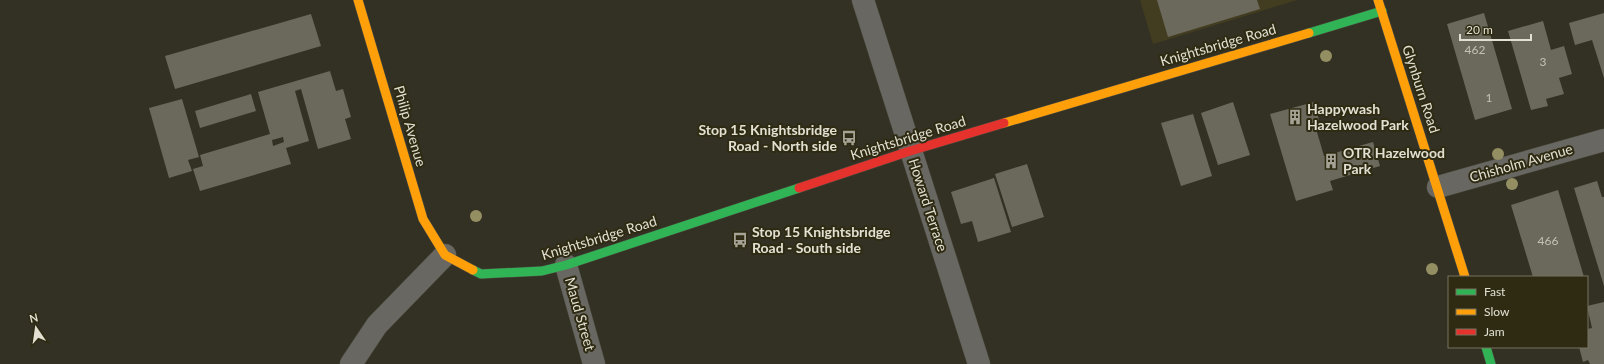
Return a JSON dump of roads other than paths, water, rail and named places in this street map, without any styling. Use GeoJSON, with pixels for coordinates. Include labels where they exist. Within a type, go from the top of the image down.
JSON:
{"type":"FeatureCollection","features":[{"type":"Feature","properties":{"kind":"street","name":"Philip Avenue"},"geometry":{"type":"LineString","coordinates":[[358,0],[423,220],[445,255]]}},
{"type":"Feature","properties":{"kind":"street","name":"Howard Terrace"},"geometry":{"type":"LineString","coordinates":[[863,0],[979,364]]}},
{"type":"Feature","properties":{"kind":"street","name":"Glynburn Road"},"geometry":{"type":"LineString","coordinates":[[1378,0],[1465,276]]}},
{"type":"Feature","properties":{"kind":"street","name":"Knightsbridge Road"},"geometry":{"type":"LineString","coordinates":[[445,255],[481,274],[542,271],[566,265],[910,151],[1382,12]]}},
{"type":"Feature","properties":{"kind":"street","name":"Chisholm Avenue"},"geometry":{"type":"LineString","coordinates":[[1438,187],[1604,140]]}},
{"type":"Feature","properties":{"kind":"street"},"geometry":{"type":"LineString","coordinates":[[351,364],[377,325],[445,255]]}},
{"type":"Feature","properties":{"kind":"street","name":"Maud Street"},"geometry":{"type":"LineString","coordinates":[[566,265],[594,364]]}},
{"type":"Feature","properties":{"kind":"street"},"geometry":{"type":"LineString","coordinates":[[1486,348],[1491,364]]}},
{"type":"Feature","properties":{"kind":"place","name":"Happywash Hazelwood Park"},"geometry":{"type":"Point","coordinates":[1295,117]}},
{"type":"Feature","properties":{"kind":"place","name":"Stop 15 Knightsbridge Road - North side"},"geometry":{"type":"Point","coordinates":[849,138]}},
{"type":"Feature","properties":{"kind":"place","name":"OTR Hazelwood Park"},"geometry":{"type":"Point","coordinates":[1331,161]}},
{"type":"Feature","properties":{"kind":"place","name":"Stop 15 Knightsbridge Road - South side"},"geometry":{"type":"Point","coordinates":[740,240]}}]}
